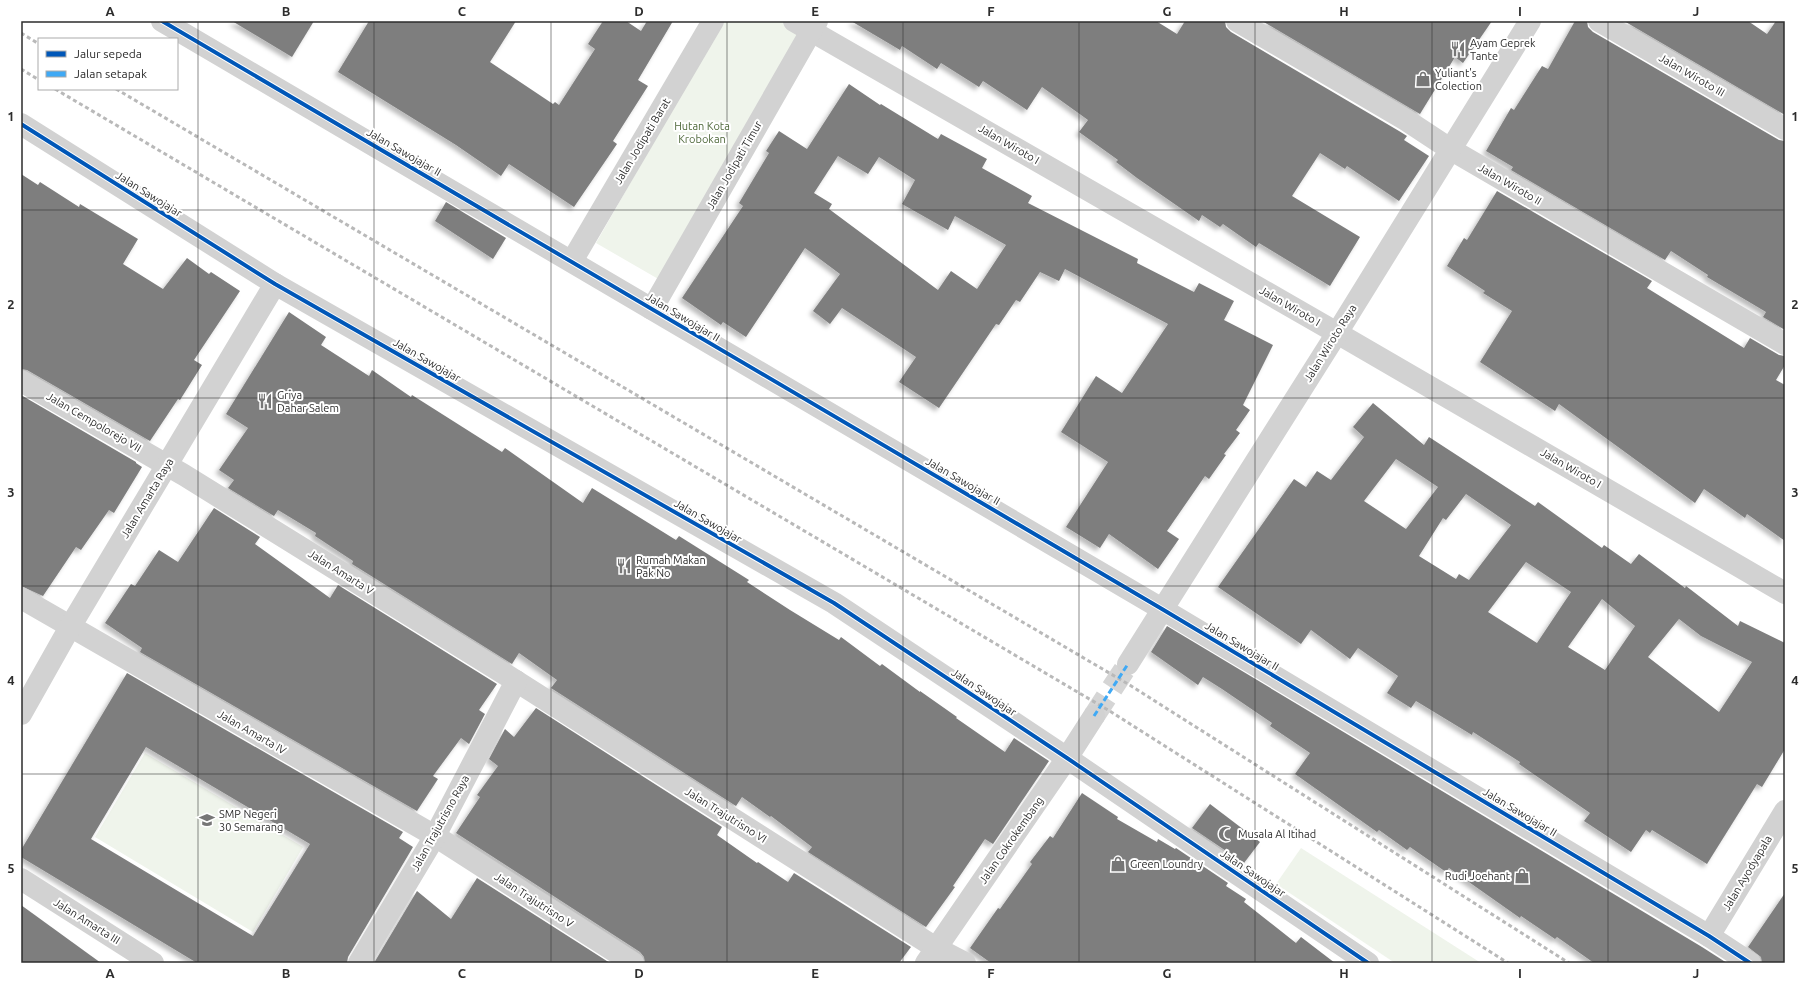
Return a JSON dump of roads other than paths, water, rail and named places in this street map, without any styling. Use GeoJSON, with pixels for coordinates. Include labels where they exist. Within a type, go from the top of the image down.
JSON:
{"type":"FeatureCollection","features":[{"type":"Feature","properties":{"kind":"street","name":"Jalan Sawojajar II"},"geometry":{"type":"LineString","coordinates":[[162,21],[1162,609],[1709,936],[1750,963]]}},
{"type":"Feature","properties":{"kind":"street","name":"Jalan Jodipati Barat"},"geometry":{"type":"LineString","coordinates":[[572,261],[713,21]]}},
{"type":"Feature","properties":{"kind":"street","name":"Jalan Wiroto II"},"geometry":{"type":"LineString","coordinates":[[1237,21],[1406,120],[1450,149],[1785,344]]}},
{"type":"Feature","properties":{"kind":"street","name":"Jalan Wiroto Raya"},"geometry":{"type":"LineString","coordinates":[[1128,664],[1338,333],[1530,21]]}},
{"type":"Feature","properties":{"kind":"street","name":"Jalan Wiroto III"},"geometry":{"type":"LineString","coordinates":[[1599,21],[1785,129]]}},
{"type":"Feature","properties":{"kind":"street","name":"Jalan Jodipati Timur"},"geometry":{"type":"LineString","coordinates":[[652,309],[807,24]]}},
{"type":"Feature","properties":{"kind":"street","name":"Jalan Wiroto I"},"geometry":{"type":"LineString","coordinates":[[807,24],[1785,593]]}},
{"type":"Feature","properties":{"kind":"street","name":"Jalan Sawojajar"},"geometry":{"type":"LineString","coordinates":[[21,124],[275,284],[834,603],[1067,758],[1368,963]]}},
{"type":"Feature","properties":{"kind":"street","name":"Jalan Amarta Raya"},"geometry":{"type":"LineString","coordinates":[[21,714],[70,627],[275,284]]}},
{"type":"Feature","properties":{"kind":"street","name":"Jalan Cempolorejo VII"},"geometry":{"type":"LineString","coordinates":[[21,380],[167,464]]}},
{"type":"Feature","properties":{"kind":"street","name":"Jalan Amarta V"},"geometry":{"type":"LineString","coordinates":[[167,464],[516,681]]}},
{"type":"Feature","properties":{"kind":"street","name":"Jalan Amarta IV"},"geometry":{"type":"LineString","coordinates":[[21,598],[435,836]]}},
{"type":"Feature","properties":{"kind":"street","name":"Jalan Trajutrisno Raya"},"geometry":{"type":"LineString","coordinates":[[359,963],[435,836],[516,681]]}},
{"type":"Feature","properties":{"kind":"street","name":"Jalan Trajutrisno VI"},"geometry":{"type":"LineString","coordinates":[[516,681],[931,956],[965,963]]}},
{"type":"Feature","properties":{"kind":"street","name":"Jalan Cokrokembang"},"geometry":{"type":"LineString","coordinates":[[931,956],[1067,758],[1094,716]]}},
{"type":"Feature","properties":{"kind":"street","name":"Jalan Ayodyapala"},"geometry":{"type":"LineString","coordinates":[[1709,936],[1785,811]]}},
{"type":"Feature","properties":{"kind":"street","name":"Jalan Trajutrisno V"},"geometry":{"type":"LineString","coordinates":[[435,836],[633,963]]}},
{"type":"Feature","properties":{"kind":"street","name":"Jalan Amarta III"},"geometry":{"type":"LineString","coordinates":[[21,879],[153,963]]}},
{"type":"Feature","properties":{"kind":"tunnel"},"geometry":{"type":"LineString","coordinates":[[1094,716],[1128,664]]}},
{"type":"Feature","properties":{"kind":"railway"},"geometry":{"type":"LineString","coordinates":[[21,33],[38,43]]}},
{"type":"Feature","properties":{"kind":"railway"},"geometry":{"type":"LineString","coordinates":[[21,69],[38,79]]}},
{"type":"Feature","properties":{"kind":"railway"},"geometry":{"type":"LineString","coordinates":[[57,90],[1108,710],[1508,963]]}},
{"type":"Feature","properties":{"kind":"railway"},"geometry":{"type":"LineString","coordinates":[[118,90],[1128,684],[1569,963]]}},
{"type":"Feature","properties":{"kind":"place","name":"Ayam Geprek Tante"},"geometry":{"type":"Point","coordinates":[1458,49]}},
{"type":"Feature","properties":{"kind":"place","name":"Yuliant's Colection"},"geometry":{"type":"Point","coordinates":[1423,79]}},
{"type":"Feature","properties":{"kind":"place","name":"Griya Dahar Salem"},"geometry":{"type":"Point","coordinates":[265,401]}},
{"type":"Feature","properties":{"kind":"place","name":"Rumah Makan Pak No"},"geometry":{"type":"Point","coordinates":[624,566]}},
{"type":"Feature","properties":{"kind":"place","name":"SMP Negeri 30 Semarang"},"geometry":{"type":"Point","coordinates":[207,820]}},
{"type":"Feature","properties":{"kind":"place","name":"Musala Al Itihad"},"geometry":{"type":"Point","coordinates":[1226,834]}},
{"type":"Feature","properties":{"kind":"place","name":"Green Loundry"},"geometry":{"type":"Point","coordinates":[1118,864]}},
{"type":"Feature","properties":{"kind":"place","name":"Rudi Joehant"},"geometry":{"type":"Point","coordinates":[1522,876]}},
{"type":"Feature","properties":{"kind":"park label","name":"Hutan Kota Krobokan"},"geometry":{"type":"Point","coordinates":[702,132]}}]}
